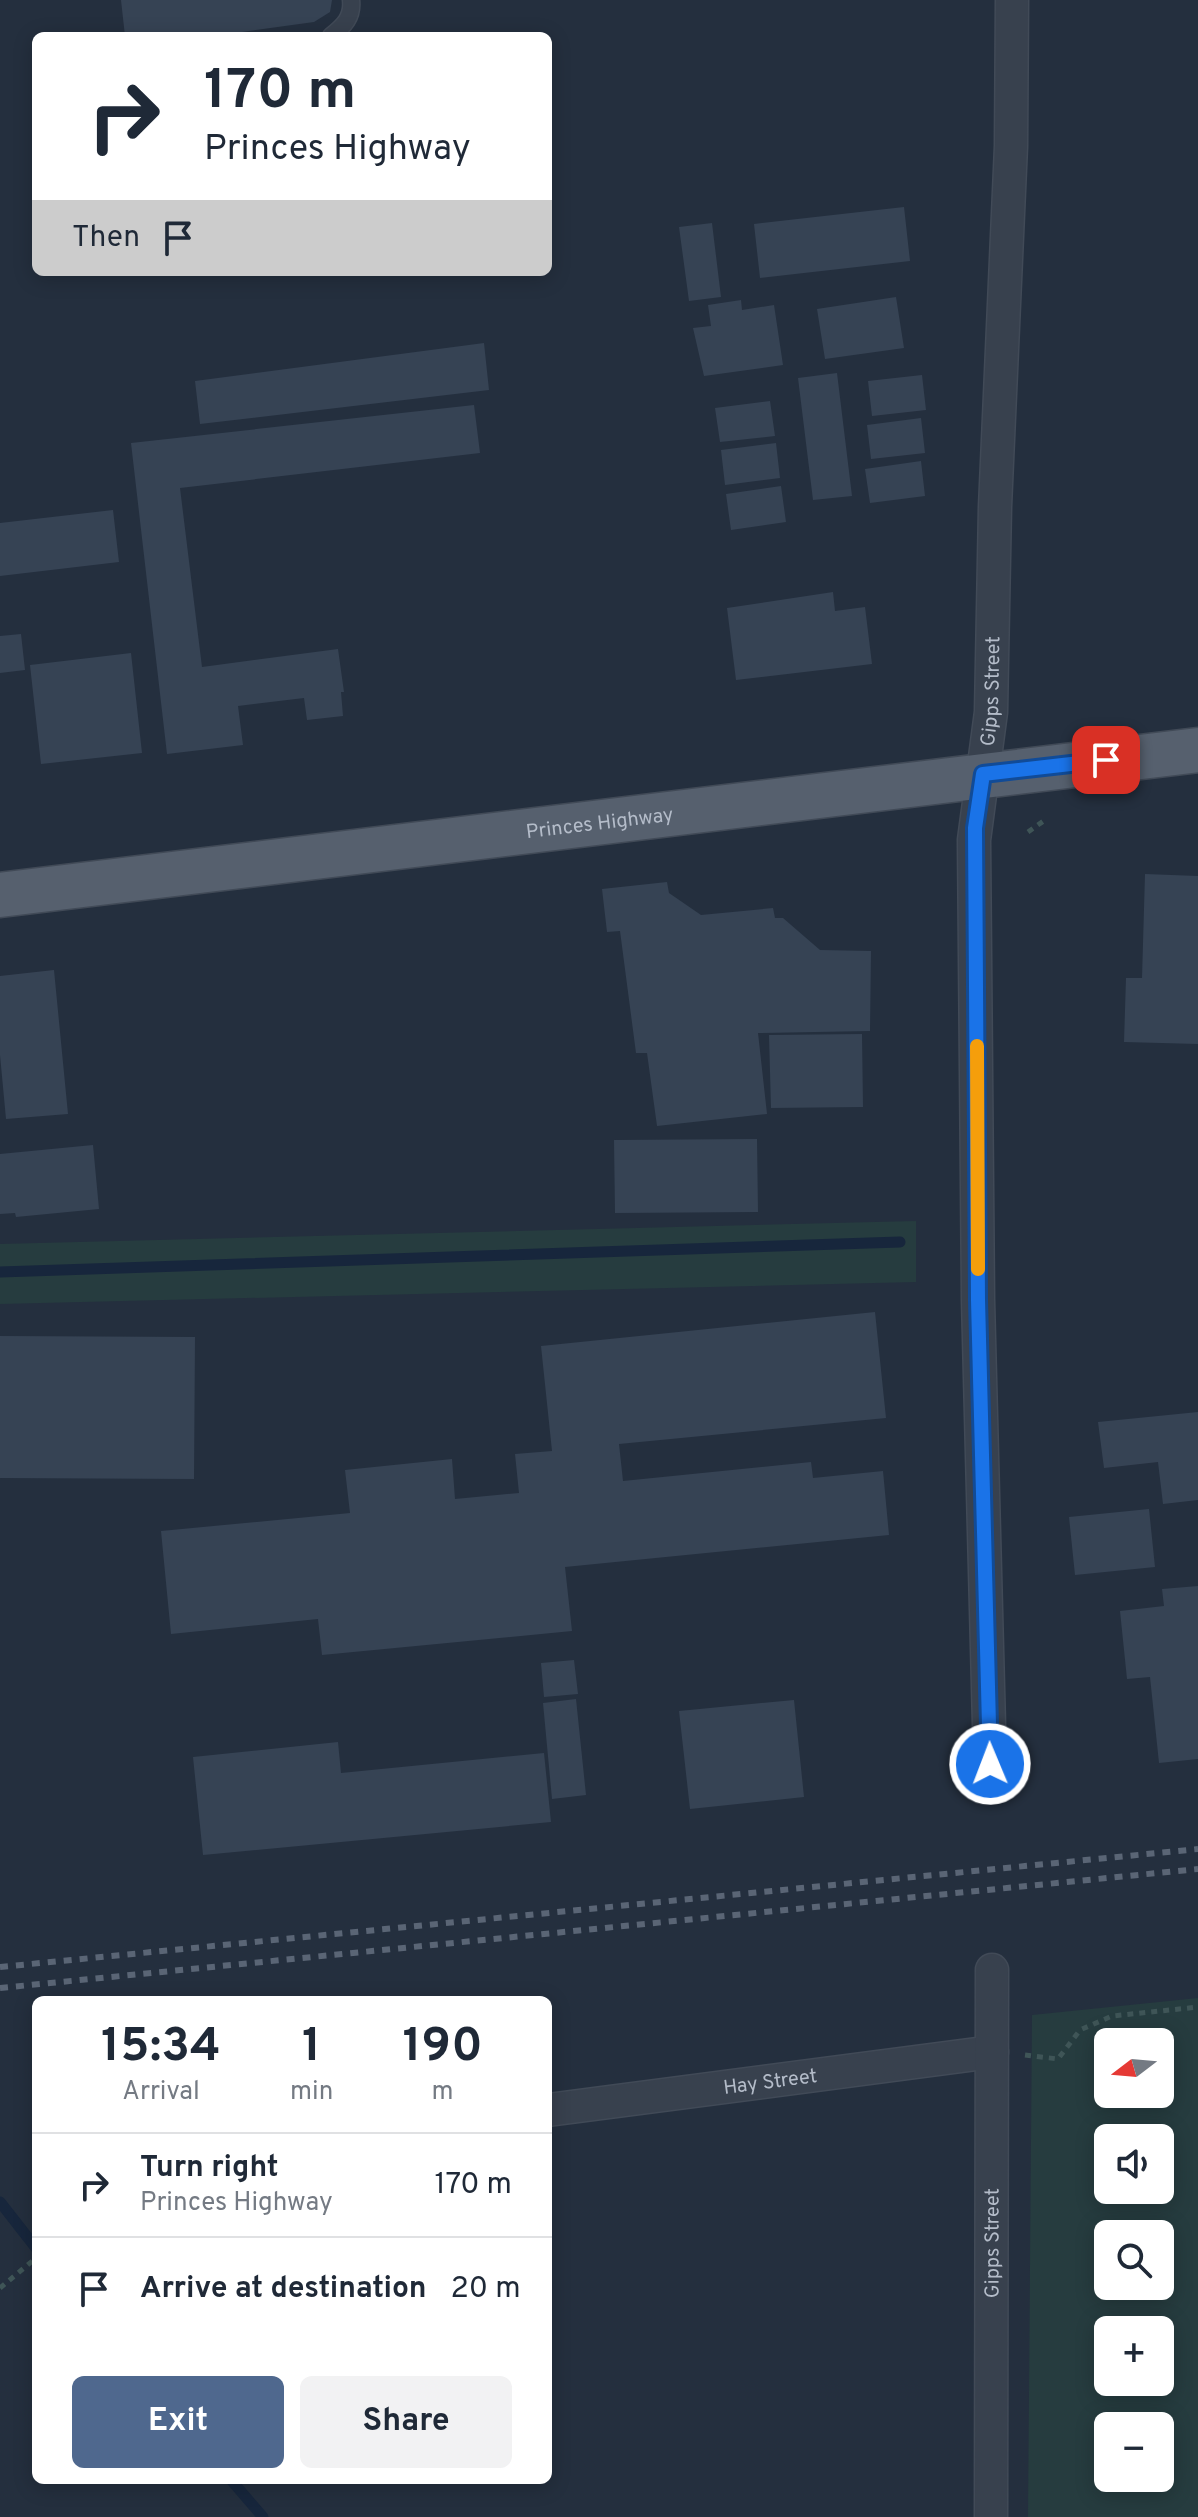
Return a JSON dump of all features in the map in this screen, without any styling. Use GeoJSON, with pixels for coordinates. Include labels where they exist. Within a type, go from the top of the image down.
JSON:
{"type":"FeatureCollection","features":[{"type":"Feature","properties":{"kind":"main road","name":"Princes Highway"},"geometry":{"type":"LineString","coordinates":[[0,895],[1198,750]]}},
{"type":"Feature","properties":{"kind":"street","name":"Gipps Street"},"geometry":{"type":"LineString","coordinates":[[990,1764],[978,1300],[974,840],[991,712],[995,507],[1011,146],[1012,0]]}},
{"type":"Feature","properties":{"kind":"street","name":"Gipps Street"},"geometry":{"type":"LineString","coordinates":[[991,2517],[992,1970]]}},
{"type":"Feature","properties":{"kind":"street","name":"Hay Street"},"geometry":{"type":"LineString","coordinates":[[552,2109],[992,2052]]}},
{"type":"Feature","properties":{"kind":"lane"},"geometry":{"type":"LineString","coordinates":[[336,32],[352,11],[351,0]]}},
{"type":"Feature","properties":{"kind":"path"},"geometry":{"type":"LineString","coordinates":[[1028,832],[1045,820]]}},
{"type":"Feature","properties":{"kind":"path"},"geometry":{"type":"LineString","coordinates":[[992,2052],[1058,2059],[1080,2030],[1112,2016],[1198,2007]]}},
{"type":"Feature","properties":{"kind":"path"},"geometry":{"type":"LineString","coordinates":[[0,2288],[32,2261]]}},
{"type":"Feature","properties":{"kind":"green space"},"geometry":{"type":"Polygon","coordinates":[[[916,1221],[916,1282],[0,1304],[0,1244],[916,1221]]]}},
{"type":"Feature","properties":{"kind":"green space"},"geometry":{"type":"Polygon","coordinates":[[[1198,1998],[1198,2517],[1028,2517],[1032,2015],[1198,1998]]]}},
{"type":"Feature","properties":{"kind":"building"},"geometry":{"type":"Polygon","coordinates":[[[121,0],[332,0],[330,12],[314,22],[242,32],[125,32],[121,0]]]}},
{"type":"Feature","properties":{"kind":"building"},"geometry":{"type":"Polygon","coordinates":[[[904,207],[910,261],[760,278],[754,224],[904,207]]]}},
{"type":"Feature","properties":{"kind":"building"},"geometry":{"type":"Polygon","coordinates":[[[712,223],[721,297],[689,301],[679,227],[712,223]]]}},
{"type":"Feature","properties":{"kind":"building"},"geometry":{"type":"Polygon","coordinates":[[[896,297],[904,348],[825,359],[817,309],[896,297]]]}},
{"type":"Feature","properties":{"kind":"building"},"geometry":{"type":"Polygon","coordinates":[[[741,300],[742,310],[774,305],[783,365],[704,376],[693,328],[711,326],[708,305],[741,300]]]}},
{"type":"Feature","properties":{"kind":"building"},"geometry":{"type":"Polygon","coordinates":[[[484,343],[489,390],[200,424],[195,381],[484,343]]]}},
{"type":"Feature","properties":{"kind":"building"},"geometry":{"type":"Polygon","coordinates":[[[837,373],[852,496],[813,500],[798,378],[837,373]]]}},
{"type":"Feature","properties":{"kind":"building"},"geometry":{"type":"Polygon","coordinates":[[[922,375],[926,410],[872,416],[868,381],[922,375]]]}},
{"type":"Feature","properties":{"kind":"building"},"geometry":{"type":"Polygon","coordinates":[[[770,401],[775,436],[720,442],[715,408],[770,401]]]}},
{"type":"Feature","properties":{"kind":"building"},"geometry":{"type":"Polygon","coordinates":[[[474,405],[480,453],[180,488],[202,667],[338,649],[344,692],[341,692],[343,716],[307,720],[304,698],[238,706],[243,745],[167,754],[131,443],[474,405]]]}},
{"type":"Feature","properties":{"kind":"building"},"geometry":{"type":"Polygon","coordinates":[[[921,418],[925,453],[871,459],[867,425],[921,418]]]}},
{"type":"Feature","properties":{"kind":"building"},"geometry":{"type":"Polygon","coordinates":[[[776,443],[780,478],[725,485],[721,450],[776,443]]]}},
{"type":"Feature","properties":{"kind":"building"},"geometry":{"type":"Polygon","coordinates":[[[921,461],[925,496],[870,503],[865,469],[921,461]]]}},
{"type":"Feature","properties":{"kind":"building"},"geometry":{"type":"Polygon","coordinates":[[[781,486],[786,522],[731,530],[726,494],[781,486]]]}},
{"type":"Feature","properties":{"kind":"building"},"geometry":{"type":"Polygon","coordinates":[[[113,510],[119,562],[0,576],[0,523],[113,510]]]}},
{"type":"Feature","properties":{"kind":"building"},"geometry":{"type":"Polygon","coordinates":[[[833,592],[835,611],[865,607],[872,664],[736,680],[727,608],[833,592]]]}},
{"type":"Feature","properties":{"kind":"building"},"geometry":{"type":"Polygon","coordinates":[[[21,634],[25,670],[0,673],[0,636],[21,634]]]}},
{"type":"Feature","properties":{"kind":"building"},"geometry":{"type":"Polygon","coordinates":[[[131,653],[142,753],[41,764],[30,665],[131,653]]]}},
{"type":"Feature","properties":{"kind":"building"},"geometry":{"type":"Polygon","coordinates":[[[1145,874],[1198,876],[1198,1044],[1124,1042],[1126,978],[1142,978],[1145,874]]]}},
{"type":"Feature","properties":{"kind":"building"},"geometry":{"type":"Polygon","coordinates":[[[667,882],[669,893],[701,915],[773,908],[775,918],[783,918],[820,950],[871,951],[870,1031],[758,1033],[767,1114],[657,1126],[647,1053],[636,1053],[620,931],[607,932],[602,889],[667,882]]]}},
{"type":"Feature","properties":{"kind":"building"},"geometry":{"type":"Polygon","coordinates":[[[54,970],[68,1114],[6,1119],[0,1055],[0,976],[54,970]]]}},
{"type":"Feature","properties":{"kind":"building"},"geometry":{"type":"Polygon","coordinates":[[[862,1034],[863,1107],[771,1108],[769,1035],[862,1034]]]}},
{"type":"Feature","properties":{"kind":"building"},"geometry":{"type":"Polygon","coordinates":[[[757,1139],[758,1212],[615,1213],[614,1140],[757,1139]]]}},
{"type":"Feature","properties":{"kind":"building"},"geometry":{"type":"Polygon","coordinates":[[[93,1145],[99,1209],[16,1217],[15,1213],[0,1214],[0,1154],[93,1145]]]}},
{"type":"Feature","properties":{"kind":"building"},"geometry":{"type":"Polygon","coordinates":[[[875,1312],[886,1418],[619,1444],[623,1481],[811,1462],[813,1478],[883,1471],[889,1535],[565,1567],[572,1631],[322,1655],[318,1619],[171,1634],[161,1531],[350,1513],[345,1470],[452,1459],[455,1499],[519,1493],[515,1454],[552,1451],[541,1346],[875,1312]]]}},
{"type":"Feature","properties":{"kind":"building"},"geometry":{"type":"Polygon","coordinates":[[[0,1336],[195,1337],[194,1479],[0,1478],[0,1336]]]}},
{"type":"Feature","properties":{"kind":"building"},"geometry":{"type":"Polygon","coordinates":[[[1198,1412],[1198,1500],[1163,1504],[1158,1462],[1104,1468],[1098,1422],[1198,1412]]]}},
{"type":"Feature","properties":{"kind":"building"},"geometry":{"type":"Polygon","coordinates":[[[1149,1509],[1155,1567],[1075,1575],[1069,1517],[1149,1509]]]}},
{"type":"Feature","properties":{"kind":"building"},"geometry":{"type":"Polygon","coordinates":[[[1198,1586],[1198,1759],[1159,1763],[1150,1677],[1127,1679],[1120,1611],[1164,1606],[1162,1589],[1198,1586]]]}},
{"type":"Feature","properties":{"kind":"building"},"geometry":{"type":"Polygon","coordinates":[[[574,1660],[578,1694],[544,1697],[541,1663],[574,1660]]]}},
{"type":"Feature","properties":{"kind":"building"},"geometry":{"type":"Polygon","coordinates":[[[576,1699],[586,1795],[552,1799],[543,1703],[576,1699]]]}},
{"type":"Feature","properties":{"kind":"building"},"geometry":{"type":"Polygon","coordinates":[[[794,1700],[804,1797],[690,1809],[679,1711],[794,1700]]]}},
{"type":"Feature","properties":{"kind":"building"},"geometry":{"type":"Polygon","coordinates":[[[338,1742],[341,1773],[544,1753],[551,1822],[203,1855],[193,1757],[338,1742]]]}},
{"type":"Feature","properties":{"kind":"waterway"},"geometry":{"type":"LineString","coordinates":[[0,1272],[900,1242]]}},
{"type":"Feature","properties":{"kind":"waterway"},"geometry":{"type":"LineString","coordinates":[[0,2202],[32,2243]]}},
{"type":"Feature","properties":{"kind":"waterway"},"geometry":{"type":"LineString","coordinates":[[234,2484],[263,2517]]}},
{"type":"Feature","properties":{"kind":"railway"},"geometry":{"type":"LineString","coordinates":[[0,1967],[1198,1849]]}},
{"type":"Feature","properties":{"kind":"railway"},"geometry":{"type":"LineString","coordinates":[[0,1988],[1198,1869]]}},
{"type":"Feature","properties":{"kind":"slow traffic"},"geometry":{"type":"LineString","coordinates":[[977,1046],[978,1269]]}},
{"type":"Feature","properties":{"kind":"route"},"geometry":{"type":"LineString","coordinates":[[990,1764],[978,1300],[975,828],[983,774],[1106,760]]}}]}
